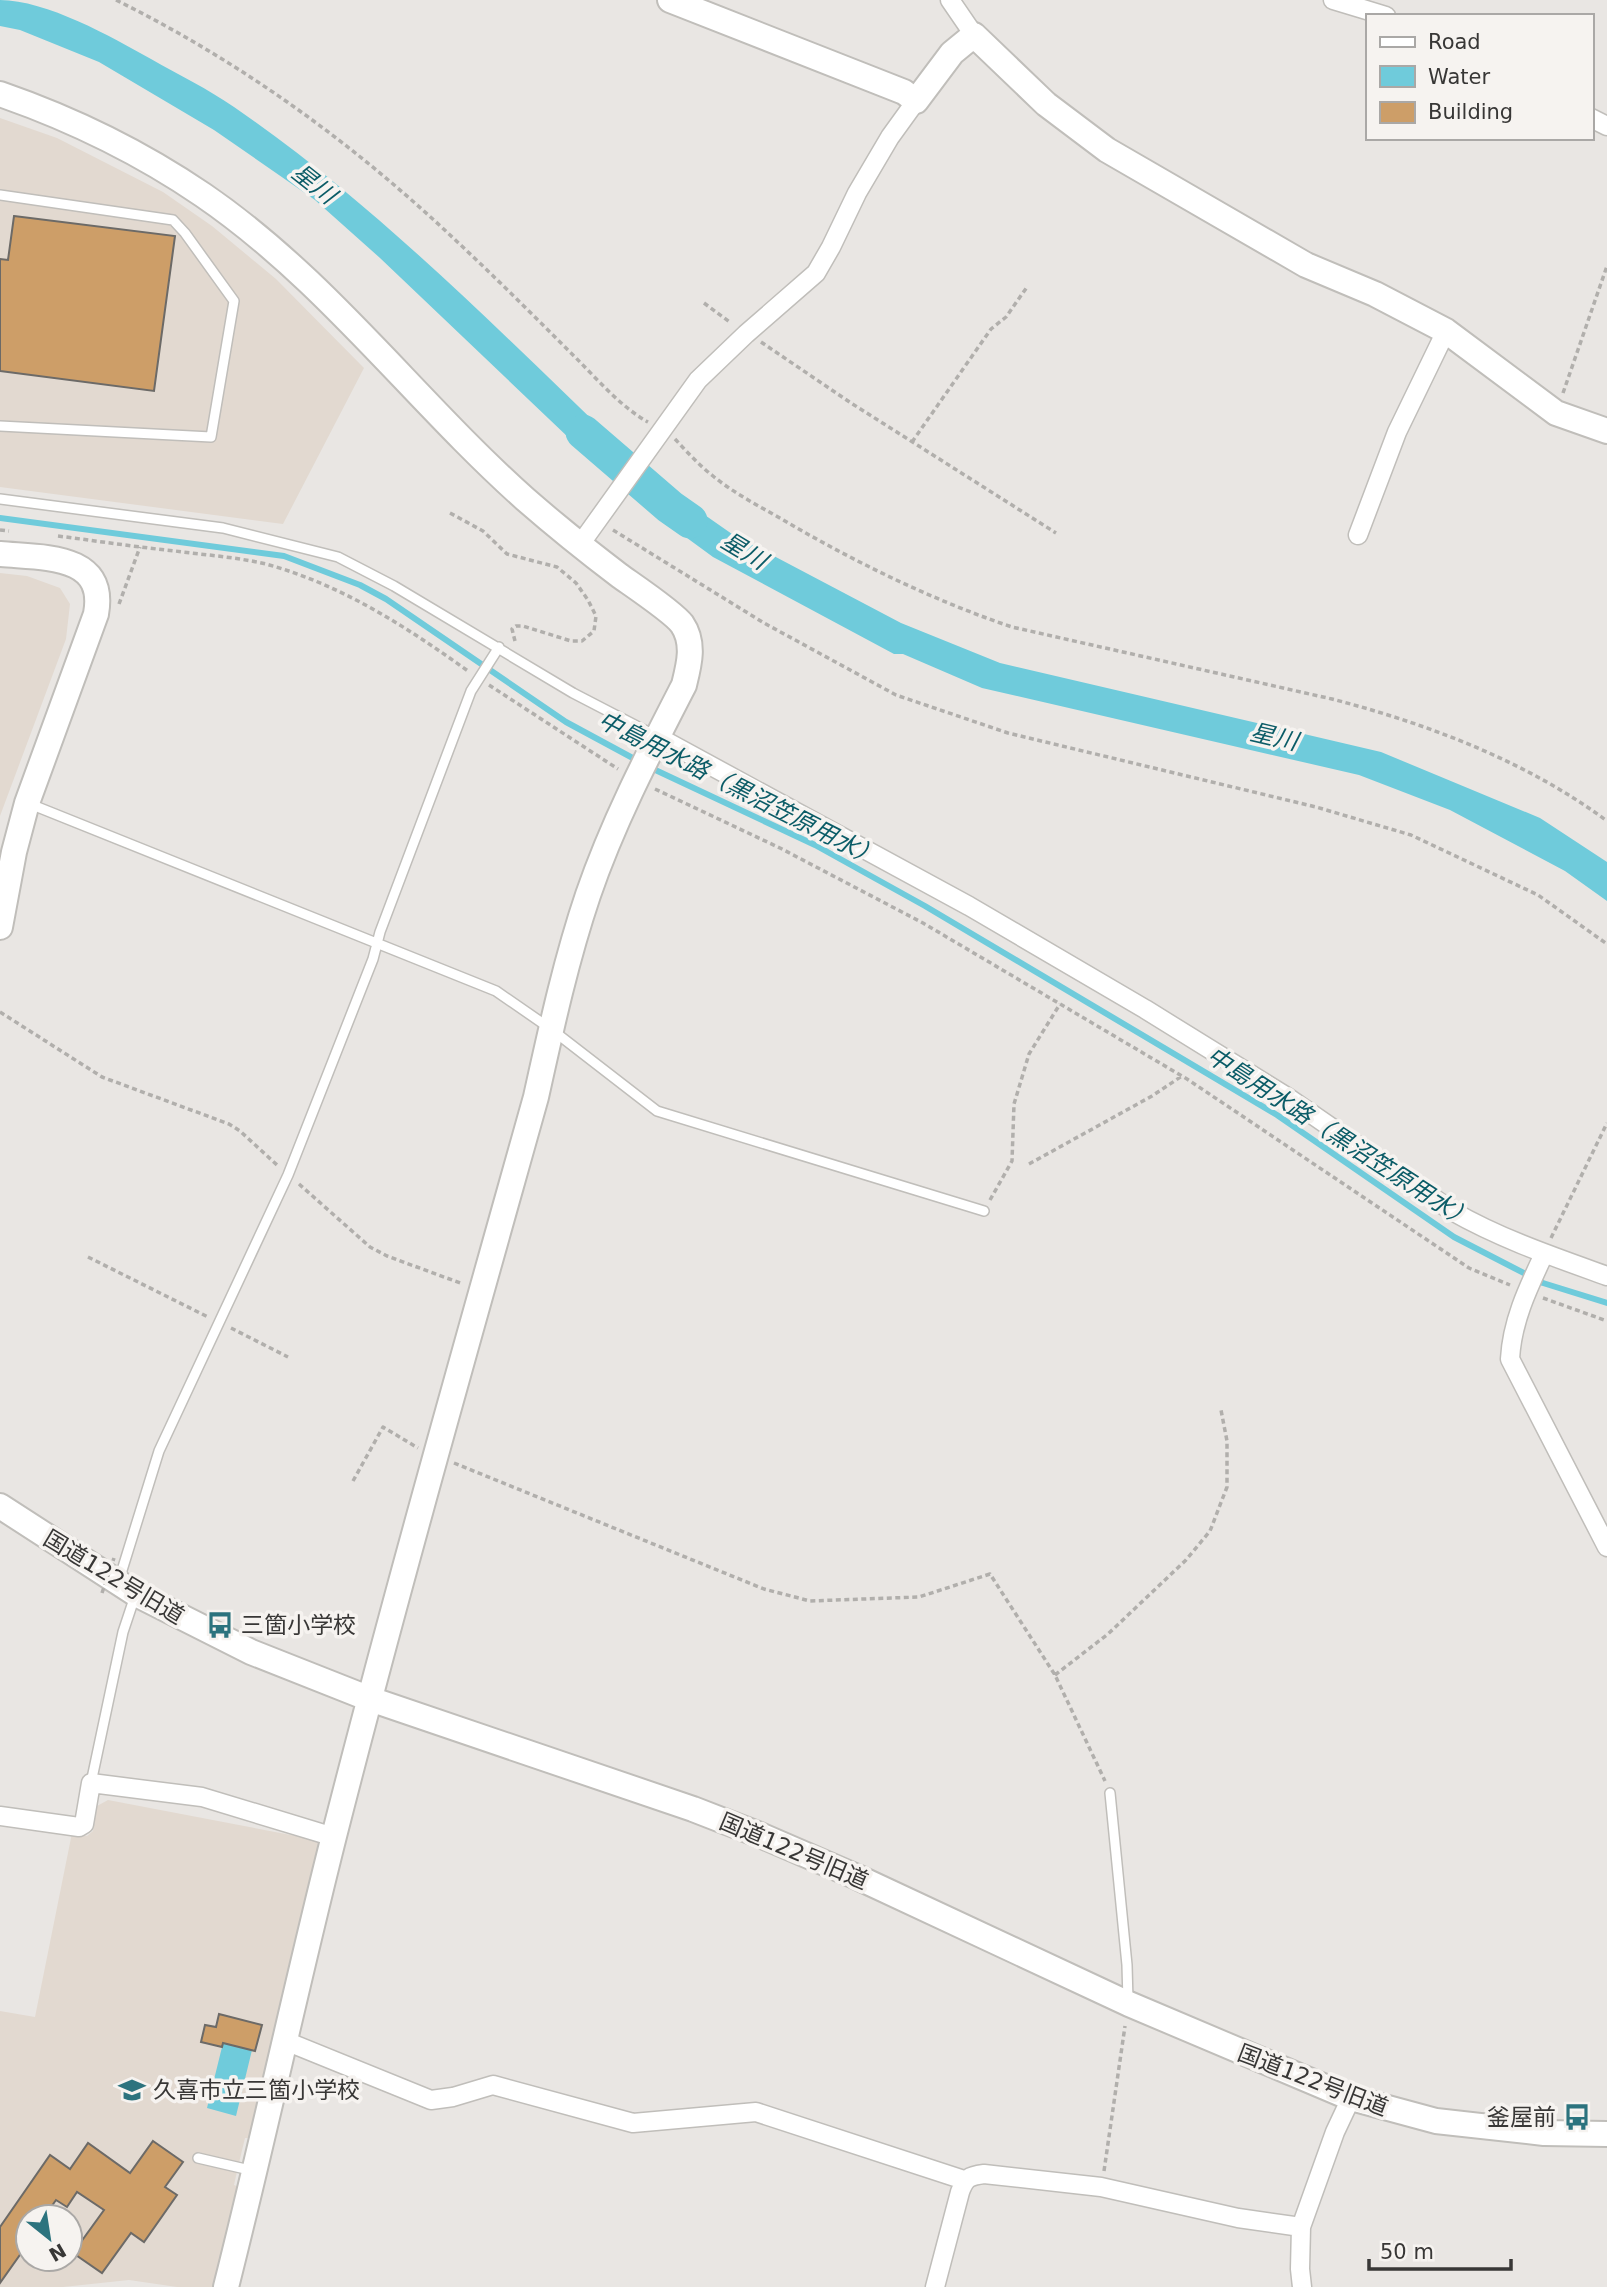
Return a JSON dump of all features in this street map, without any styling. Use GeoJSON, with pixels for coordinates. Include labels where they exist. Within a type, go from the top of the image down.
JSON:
{"type":"FeatureCollection","features":[{"type":"Feature","properties":{"kind":"street"},"geometry":{"type":"LineString","coordinates":[[670,0],[916,100]]}},
{"type":"Feature","properties":{"kind":"street"},"geometry":{"type":"LineString","coordinates":[[950,0],[974,35],[1046,104],[1107,150],[1306,265],[1375,294],[1446,331],[1556,413],[1607,431]]}},
{"type":"Feature","properties":{"kind":"street"},"geometry":{"type":"LineString","coordinates":[[1333,0],[1379,14]]}},
{"type":"Feature","properties":{"kind":"street"},"geometry":{"type":"LineString","coordinates":[[579,546],[606,520],[660,432],[698,380],[816,273],[857,193],[890,137],[952,53],[974,35]]}},
{"type":"Feature","properties":{"kind":"street"},"geometry":{"type":"LineString","coordinates":[[0,94],[39,107],[94,131],[152,162],[240,223],[292,265],[482,458],[579,546],[681,623],[690,649],[690,663],[684,685],[636,778],[587,896],[551,1029],[536,1097],[434,1457],[334,1837],[226,2287]]}},
{"type":"Feature","properties":{"kind":"street"},"geometry":{"type":"LineString","coordinates":[[1358,535],[1397,432],[1446,331]]}},
{"type":"Feature","properties":{"kind":"street"},"geometry":{"type":"LineString","coordinates":[[0,554],[67,561],[91,577],[98,601],[96,614],[27,803],[13,852],[0,927]]}},
{"type":"Feature","properties":{"kind":"street"},"geometry":{"type":"LineString","coordinates":[[654,745],[1004,926],[1229,1059],[1452,1211],[1541,1261],[1607,1276]]}},
{"type":"Feature","properties":{"kind":"street"},"geometry":{"type":"LineString","coordinates":[[1541,1261],[1526,1292],[1512,1333],[1510,1359],[1607,1547]]}},
{"type":"Feature","properties":{"kind":"street","name":"国道122号旧道"},"geometry":{"type":"LineString","coordinates":[[0,1506],[121,1592],[251,1652],[370,1699],[693,1809],[760,1835],[857,1877],[1129,2004],[1351,2098],[1436,2121],[1544,2133],[1607,2134]]}},
{"type":"Feature","properties":{"kind":"street"},"geometry":{"type":"LineString","coordinates":[[0,1816],[79,1827],[84,1824],[91,1783],[202,1797],[334,1837]]}},
{"type":"Feature","properties":{"kind":"street"},"geometry":{"type":"LineString","coordinates":[[284,2040],[431,2100],[453,2097],[492,2085],[633,2123],[756,2112],[964,2180]]}},
{"type":"Feature","properties":{"kind":"street"},"geometry":{"type":"LineString","coordinates":[[1302,2287],[1301,2227],[1335,2132],[1351,2098]]}},
{"type":"Feature","properties":{"kind":"street"},"geometry":{"type":"LineString","coordinates":[[935,2287],[964,2180],[971,2176],[984,2174],[1101,2187],[1238,2218],[1301,2227]]}},
{"type":"Feature","properties":{"kind":"lane"},"geometry":{"type":"LineString","coordinates":[[0,195],[173,220],[234,301],[211,438],[0,426]]}},
{"type":"Feature","properties":{"kind":"lane"},"geometry":{"type":"LineString","coordinates":[[0,499],[223,528],[338,557],[499,647],[654,745]]}},
{"type":"Feature","properties":{"kind":"lane"},"geometry":{"type":"LineString","coordinates":[[91,1783],[123,1632],[121,1592],[159,1451],[288,1175],[378,943],[471,691],[483,677],[499,647]]}},
{"type":"Feature","properties":{"kind":"lane"},"geometry":{"type":"LineString","coordinates":[[27,803],[496,991],[551,1029],[657,1111],[984,1211]]}},
{"type":"Feature","properties":{"kind":"lane"},"geometry":{"type":"LineString","coordinates":[[1110,1793],[1129,2004]]}},
{"type":"Feature","properties":{"kind":"lane"},"geometry":{"type":"LineString","coordinates":[[198,2158],[255,2171]]}},
{"type":"Feature","properties":{"kind":"path"},"geometry":{"type":"LineString","coordinates":[[116,0],[162,23],[233,65],[359,154],[451,236],[615,396],[714,477],[761,507],[915,590],[966,612],[1012,628],[1384,713],[1504,760],[1550,784],[1607,821]]}},
{"type":"Feature","properties":{"kind":"path"},"geometry":{"type":"LineString","coordinates":[[1556,413],[1607,265]]}},
{"type":"Feature","properties":{"kind":"path"},"geometry":{"type":"LineString","coordinates":[[912,442],[991,329],[1006,317],[1027,287]]}},
{"type":"Feature","properties":{"kind":"path"},"geometry":{"type":"LineString","coordinates":[[704,303],[746,334],[1056,533]]}},
{"type":"Feature","properties":{"kind":"path"},"geometry":{"type":"LineString","coordinates":[[450,513],[483,531],[507,554],[557,567],[588,600],[596,616],[594,631],[589,638],[582,641],[571,641],[523,626],[512,629],[515,641]]}},
{"type":"Feature","properties":{"kind":"path"},"geometry":{"type":"LineString","coordinates":[[606,520],[765,623],[895,695],[1008,733],[1303,803],[1411,835],[1538,895],[1607,944]]}},
{"type":"Feature","properties":{"kind":"path"},"geometry":{"type":"LineString","coordinates":[[0,530],[13,531]]}},
{"type":"Feature","properties":{"kind":"path"},"geometry":{"type":"LineString","coordinates":[[52,536],[229,557],[264,564],[311,579],[361,601],[393,619],[472,674]]}},
{"type":"Feature","properties":{"kind":"path"},"geometry":{"type":"LineString","coordinates":[[570,579],[577,574]]}},
{"type":"Feature","properties":{"kind":"path"},"geometry":{"type":"LineString","coordinates":[[483,677],[636,778],[780,848],[899,911],[1182,1076],[1469,1268],[1607,1321]]}},
{"type":"Feature","properties":{"kind":"path"},"geometry":{"type":"LineString","coordinates":[[984,1211],[1012,1161],[1014,1104],[1029,1054],[1060,1004]]}},
{"type":"Feature","properties":{"kind":"path"},"geometry":{"type":"LineString","coordinates":[[0,1012],[102,1077],[229,1124],[370,1247],[387,1256],[481,1291]]}},
{"type":"Feature","properties":{"kind":"path"},"geometry":{"type":"LineString","coordinates":[[1029,1164],[1152,1096],[1182,1076]]}},
{"type":"Feature","properties":{"kind":"path"},"geometry":{"type":"LineString","coordinates":[[1541,1261],[1607,1123]]}},
{"type":"Feature","properties":{"kind":"path"},"geometry":{"type":"LineString","coordinates":[[88,1257],[288,1357]]}},
{"type":"Feature","properties":{"kind":"path"},"geometry":{"type":"LineString","coordinates":[[1055,1675],[1108,1634],[1186,1560],[1210,1531],[1227,1487],[1227,1441],[1221,1410]]}},
{"type":"Feature","properties":{"kind":"path"},"geometry":{"type":"LineString","coordinates":[[353,1481],[383,1427],[434,1457],[456,1463],[764,1589],[810,1601],[919,1597],[990,1574],[1055,1675],[1110,1793]]}},
{"type":"Feature","properties":{"kind":"path"},"geometry":{"type":"LineString","coordinates":[[114,1558],[102,1593],[121,1592]]}},
{"type":"Feature","properties":{"kind":"path"},"geometry":{"type":"LineString","coordinates":[[1101,2187],[1129,2004]]}},
{"type":"Feature","properties":{"kind":"shaded area"},"geometry":{"type":"Polygon","coordinates":[[[0,118],[57,138],[163,192],[212,226],[276,279],[364,368],[283,524],[0,487],[0,118]]]}},
{"type":"Feature","properties":{"kind":"shaded area"},"geometry":{"type":"Polygon","coordinates":[[[0,573],[27,576],[60,588],[70,604],[66,639],[0,816],[0,573]]]}},
{"type":"Feature","properties":{"kind":"shaded area","name":"久喜市立三箇小学校"},"geometry":{"type":"Polygon","coordinates":[[[108,1800],[317,1840],[320,1844],[252,2138],[245,2138],[238,2167],[234,2185],[239,2187],[214,2287],[177,2287],[129,2280],[63,2287],[0,2287],[0,2011],[35,2017],[72,1833],[87,1836],[93,1831],[97,1806],[108,1800]]]}},
{"type":"Feature","properties":{"kind":"water"},"geometry":{"type":"Polygon","coordinates":[[[0,0],[38,6],[98,31],[214,94],[287,145],[437,272],[627,453],[610,477],[380,258],[315,200],[214,130],[99,62],[20,30],[0,26],[0,0]]]}},
{"type":"Feature","properties":{"kind":"water"},"geometry":{"type":"Polygon","coordinates":[[[659,483],[732,534],[901,623],[1000,663],[1381,752],[1540,818],[1607,862],[1607,901],[1565,871],[1450,810],[1359,775],[982,688],[903,654],[894,654],[713,557],[642,505],[659,483]]]}},
{"type":"Feature","properties":{"kind":"water"},"geometry":{"type":"Polygon","coordinates":[[[223,2043],[252,2050],[236,2116],[207,2108],[223,2043]]]}},
{"type":"Feature","properties":{"kind":"building"},"geometry":{"type":"Polygon","coordinates":[[[14,216],[175,236],[154,391],[0,371],[0,259],[8,260],[14,216]]]}},
{"type":"Feature","properties":{"kind":"building"},"geometry":{"type":"Polygon","coordinates":[[[219,2014],[262,2025],[255,2051],[223,2043],[222,2047],[201,2042],[205,2025],[216,2027],[219,2014]]]}},
{"type":"Feature","properties":{"kind":"building"},"geometry":{"type":"Polygon","coordinates":[[[153,2141],[183,2162],[165,2187],[177,2195],[144,2242],[131,2233],[102,2273],[84,2261],[84,2238],[104,2210],[77,2192],[70,2203],[56,2200],[54,2203],[17,2203],[50,2155],[70,2169],[88,2143],[130,2173],[153,2141]]]}},
{"type":"Feature","properties":{"kind":"building"},"geometry":{"type":"Polygon","coordinates":[[[14,2207],[14,2263],[0,2283],[0,2227],[14,2207]]]}},
{"type":"Feature","properties":{"kind":"waterway","name":"星川"},"geometry":{"type":"LineString","coordinates":[[583,432],[690,521]]}},
{"type":"Feature","properties":{"kind":"waterway","name":"中島用水路（黒沼笠原用水）"},"geometry":{"type":"LineString","coordinates":[[0,518],[284,556],[360,585],[386,599],[566,722],[640,762]]}},
{"type":"Feature","properties":{"kind":"waterway","name":"中島用水路（黒沼笠原用水）"},"geometry":{"type":"LineString","coordinates":[[649,767],[815,845],[925,906],[1277,1115],[1454,1237],[1543,1283],[1607,1303]]}},
{"type":"Feature","properties":{"kind":"place","name":"三箇小学校"},"geometry":{"type":"Point","coordinates":[220,1625]}},
{"type":"Feature","properties":{"kind":"place","name":"久喜市立三箇小学校"},"geometry":{"type":"Point","coordinates":[132,2090]}},
{"type":"Feature","properties":{"kind":"place","name":"釜屋前"},"geometry":{"type":"Point","coordinates":[1577,2117]}}]}
